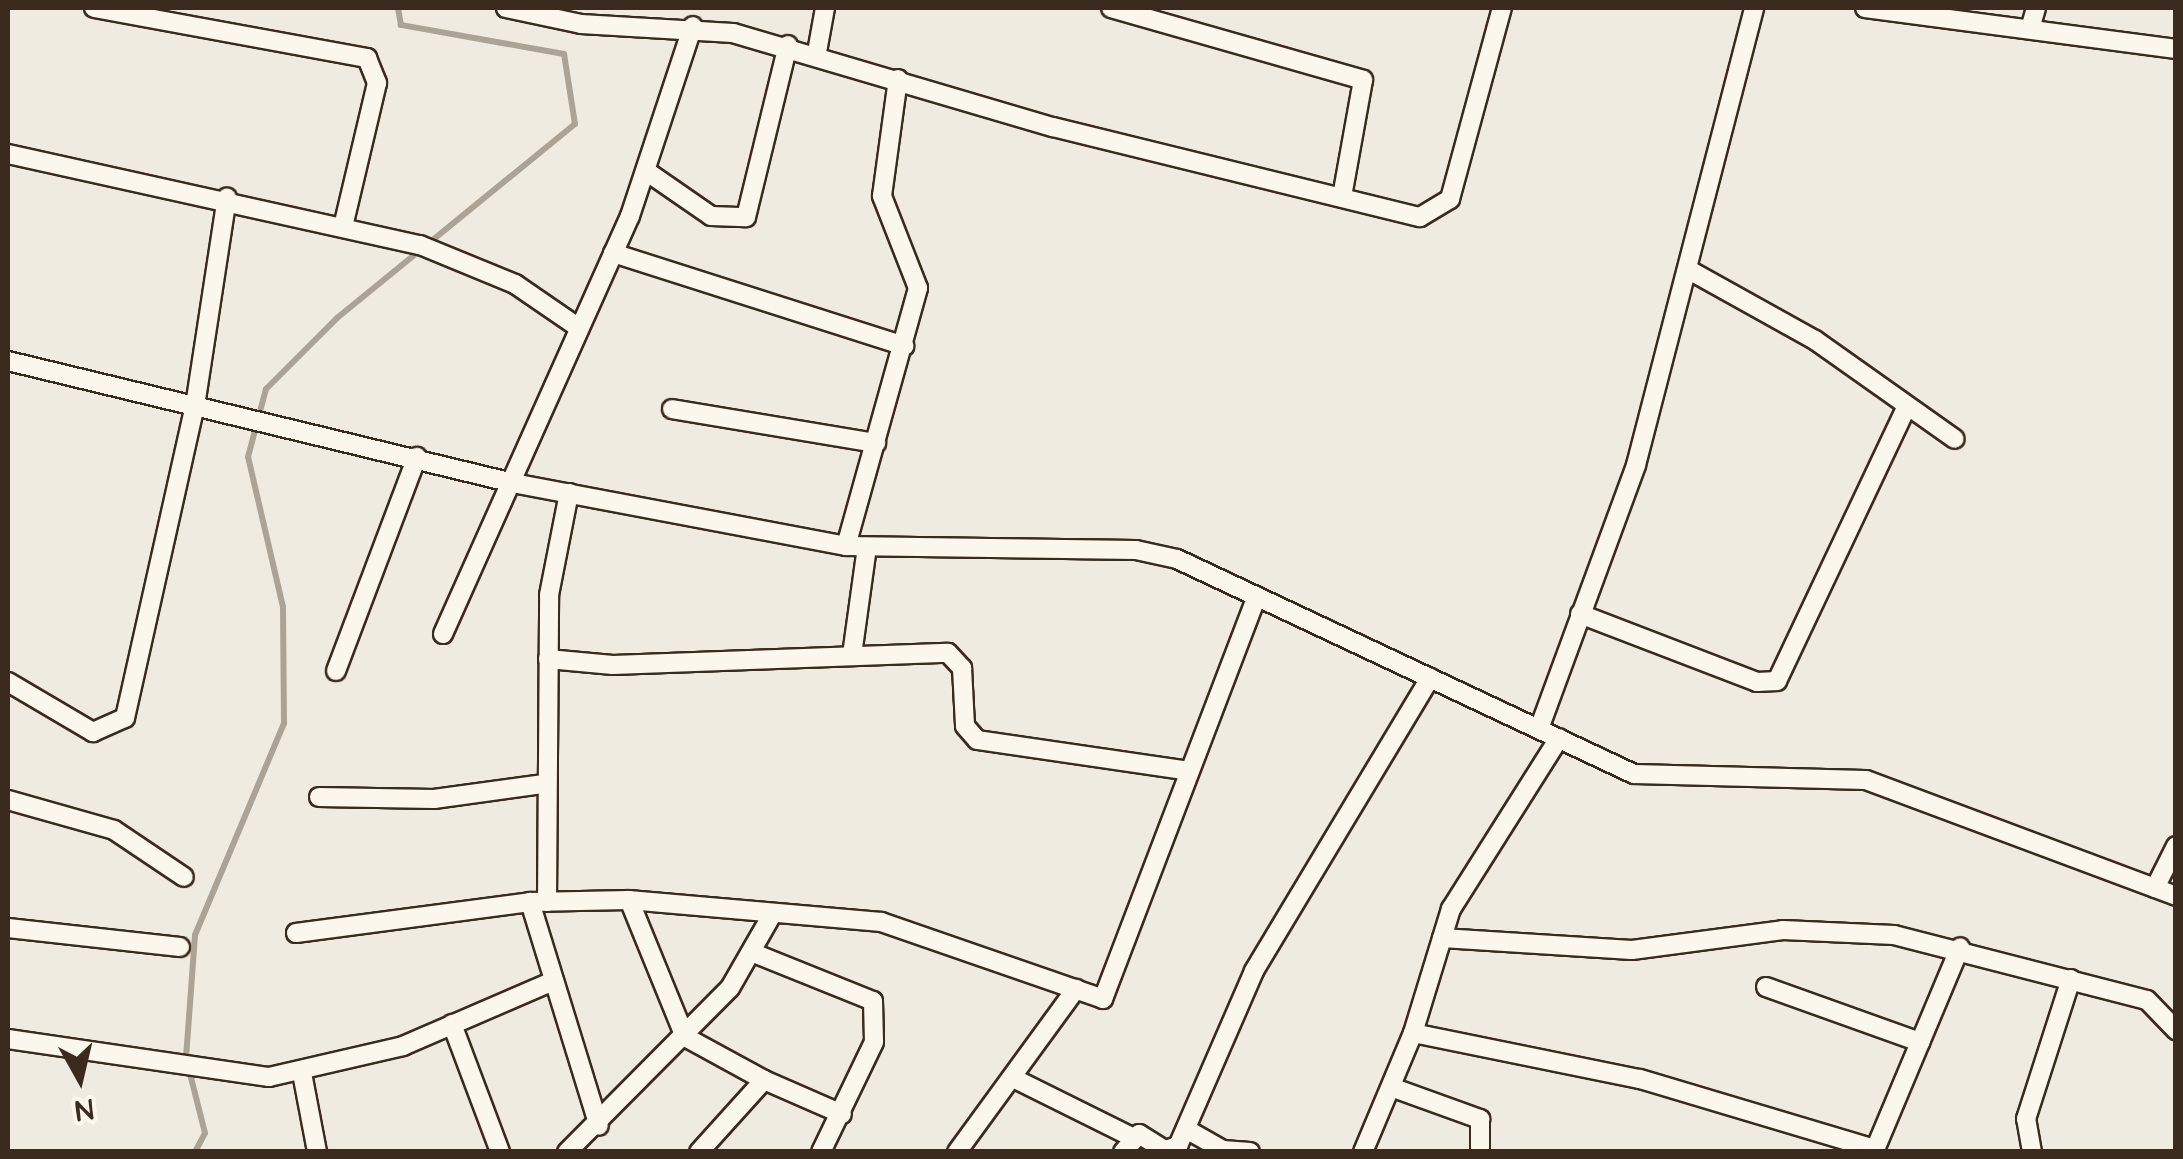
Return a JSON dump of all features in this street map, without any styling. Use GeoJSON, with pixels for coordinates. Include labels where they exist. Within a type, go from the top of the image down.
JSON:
{"type":"FeatureCollection","features":[{"type":"Feature","properties":{"kind":"street"},"geometry":{"type":"LineString","coordinates":[[94,8],[367,58],[377,84],[343,226]]}},
{"type":"Feature","properties":{"kind":"street"},"geometry":{"type":"LineString","coordinates":[[506,8],[581,24],[643,16],[817,52],[898,79],[1420,218],[1444,209],[1502,8]]}},
{"type":"Feature","properties":{"kind":"street"},"geometry":{"type":"LineString","coordinates":[[817,52],[826,8]]}},
{"type":"Feature","properties":{"kind":"street"},"geometry":{"type":"LineString","coordinates":[[1111,8],[1158,14],[1363,80],[1342,197]]}},
{"type":"Feature","properties":{"kind":"street"},"geometry":{"type":"LineString","coordinates":[[1539,728],[1636,465],[1754,8]]}},
{"type":"Feature","properties":{"kind":"street"},"geometry":{"type":"LineString","coordinates":[[1865,8],[1977,14],[2030,28],[2176,49]]}},
{"type":"Feature","properties":{"kind":"street"},"geometry":{"type":"LineString","coordinates":[[2030,28],[2036,8]]}},
{"type":"Feature","properties":{"kind":"street"},"geometry":{"type":"LineString","coordinates":[[444,634],[613,252],[646,171],[693,26]]}},
{"type":"Feature","properties":{"kind":"street"},"geometry":{"type":"LineString","coordinates":[[646,171],[711,216],[746,217],[788,46]]}},
{"type":"Feature","properties":{"kind":"street"},"geometry":{"type":"LineString","coordinates":[[846,546],[905,346],[918,276],[890,231],[882,196],[898,79]]}},
{"type":"Feature","properties":{"kind":"street"},"geometry":{"type":"LineString","coordinates":[[8,154],[227,197],[420,245],[472,264],[579,328]]}},
{"type":"Feature","properties":{"kind":"street"},"geometry":{"type":"LineString","coordinates":[[8,682],[93,732],[124,718],[195,406],[227,197]]}},
{"type":"Feature","properties":{"kind":"street"},"geometry":{"type":"LineString","coordinates":[[613,252],[905,346]]}},
{"type":"Feature","properties":{"kind":"street"},"geometry":{"type":"LineString","coordinates":[[1689,270],[1815,340],[1906,408],[1956,439]]}},
{"type":"Feature","properties":{"kind":"street"},"geometry":{"type":"LineString","coordinates":[[8,361],[195,406],[298,426],[514,483],[846,546],[1136,550],[1256,596],[1652,779],[1886,784],[2176,896]]}},
{"type":"Feature","properties":{"kind":"street"},"geometry":{"type":"LineString","coordinates":[[672,408],[876,443]]}},
{"type":"Feature","properties":{"kind":"street"},"geometry":{"type":"LineString","coordinates":[[1580,614],[1757,682],[1777,682],[1906,408]]}},
{"type":"Feature","properties":{"kind":"street"},"geometry":{"type":"LineString","coordinates":[[336,671],[416,457]]}},
{"type":"Feature","properties":{"kind":"street"},"geometry":{"type":"LineString","coordinates":[[568,494],[548,658],[538,902],[553,981],[600,1126]]}},
{"type":"Feature","properties":{"kind":"street"},"geometry":{"type":"LineString","coordinates":[[852,655],[867,548]]}},
{"type":"Feature","properties":{"kind":"street"},"geometry":{"type":"LineString","coordinates":[[296,934],[538,902],[629,900],[881,922],[1104,999],[1256,596]]}},
{"type":"Feature","properties":{"kind":"street"},"geometry":{"type":"LineString","coordinates":[[548,658],[614,665],[852,655],[955,656],[966,726],[977,740],[1189,771]]}},
{"type":"Feature","properties":{"kind":"street"},"geometry":{"type":"LineString","coordinates":[[1015,1079],[1127,1144],[1170,1151],[1186,1129],[1254,971],[1430,678]]}},
{"type":"Feature","properties":{"kind":"street"},"geometry":{"type":"LineString","coordinates":[[1362,1152],[1413,1033],[1451,909],[1558,738]]}},
{"type":"Feature","properties":{"kind":"street"},"geometry":{"type":"LineString","coordinates":[[319,797],[434,798],[544,784]]}},
{"type":"Feature","properties":{"kind":"street"},"geometry":{"type":"LineString","coordinates":[[8,800],[114,830],[184,877]]}},
{"type":"Feature","properties":{"kind":"street"},"geometry":{"type":"LineString","coordinates":[[2154,888],[2176,846]]}},
{"type":"Feature","properties":{"kind":"street"},"geometry":{"type":"LineString","coordinates":[[629,900],[685,1036],[764,1080],[842,1114]]}},
{"type":"Feature","properties":{"kind":"street"},"geometry":{"type":"LineString","coordinates":[[567,1152],[600,1126],[756,954],[773,912]]}},
{"type":"Feature","properties":{"kind":"street"},"geometry":{"type":"LineString","coordinates":[[8,928],[180,947]]}},
{"type":"Feature","properties":{"kind":"street"},"geometry":{"type":"LineString","coordinates":[[1442,938],[1632,950],[1836,928],[1960,947],[2147,1000],[2176,1030]]}},
{"type":"Feature","properties":{"kind":"street"},"geometry":{"type":"LineString","coordinates":[[1413,1033],[1640,1079],[1874,1150],[1960,947]]}},
{"type":"Feature","properties":{"kind":"street"},"geometry":{"type":"LineString","coordinates":[[756,954],[873,1001],[874,1042],[842,1114],[820,1152]]}},
{"type":"Feature","properties":{"kind":"street"},"geometry":{"type":"LineString","coordinates":[[2032,1152],[2026,1118],[2071,979]]}},
{"type":"Feature","properties":{"kind":"street"},"geometry":{"type":"LineString","coordinates":[[8,1039],[204,1072],[302,1073],[452,1024],[553,981]]}},
{"type":"Feature","properties":{"kind":"street"},"geometry":{"type":"LineString","coordinates":[[1766,986],[1920,1042]]}},
{"type":"Feature","properties":{"kind":"street"},"geometry":{"type":"LineString","coordinates":[[957,1152],[1015,1079],[1076,989]]}},
{"type":"Feature","properties":{"kind":"street"},"geometry":{"type":"LineString","coordinates":[[452,1024],[500,1152]]}},
{"type":"Feature","properties":{"kind":"street"},"geometry":{"type":"LineString","coordinates":[[302,1073],[317,1152]]}},
{"type":"Feature","properties":{"kind":"street"},"geometry":{"type":"LineString","coordinates":[[699,1152],[764,1080]]}},
{"type":"Feature","properties":{"kind":"street"},"geometry":{"type":"LineString","coordinates":[[1390,1087],[1480,1118],[1480,1152]]}},
{"type":"Feature","properties":{"kind":"street"},"geometry":{"type":"LineString","coordinates":[[1186,1129],[1223,1150],[1250,1152]]}},
{"type":"Feature","properties":{"kind":"waterway"},"geometry":{"type":"LineString","coordinates":[[195,1152],[205,1133],[186,1058],[195,935],[284,723],[283,607],[248,457],[266,389],[337,318],[575,124],[564,54],[401,25],[398,8]]}}]}
